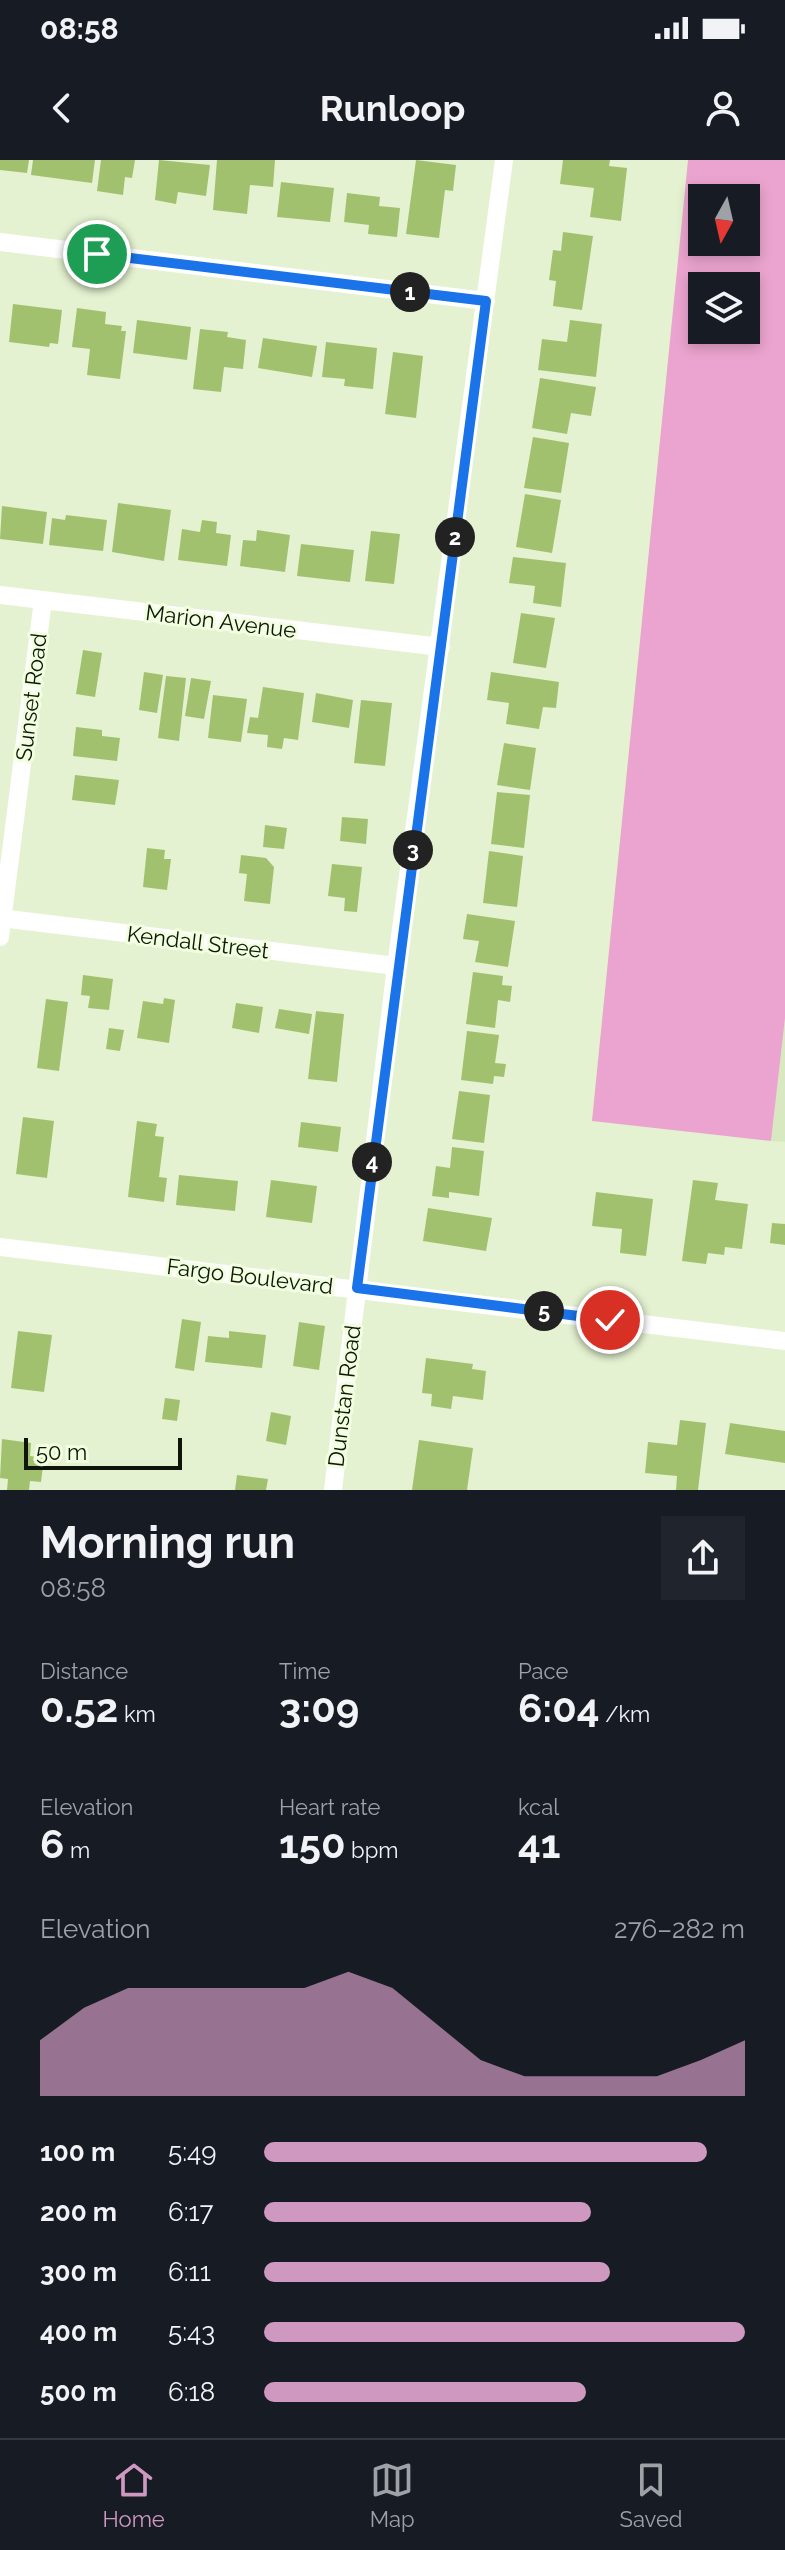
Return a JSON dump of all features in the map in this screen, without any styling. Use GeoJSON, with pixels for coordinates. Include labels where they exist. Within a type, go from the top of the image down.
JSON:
{"type":"FeatureCollection","features":[{"type":"Feature","properties":{"kind":"street","name":"Dunstan Road"},"geometry":{"type":"LineString","coordinates":[[333,1490],[396,966],[504,160]]}},
{"type":"Feature","properties":{"kind":"street"},"geometry":{"type":"LineString","coordinates":[[0,242],[486,301]]}},
{"type":"Feature","properties":{"kind":"street","name":"Marion Avenue"},"geometry":{"type":"LineString","coordinates":[[0,595],[441,647]]}},
{"type":"Feature","properties":{"kind":"street","name":"Sunset Road"},"geometry":{"type":"LineString","coordinates":[[1,925],[43,600]]}},
{"type":"Feature","properties":{"kind":"street","name":"Kendall Street"},"geometry":{"type":"LineString","coordinates":[[1,925],[396,966]]}},
{"type":"Feature","properties":{"kind":"street","name":"Fargo Boulevard"},"geometry":{"type":"LineString","coordinates":[[0,1247],[785,1341]]}},
{"type":"Feature","properties":{"kind":"shaded area"},"geometry":{"type":"Polygon","coordinates":[[[688,160],[785,160],[785,1018],[771,1141],[592,1121],[688,160]]]}},
{"type":"Feature","properties":{"kind":"shaded area"},"geometry":{"type":"Polygon","coordinates":[[[785,1018],[785,1142],[771,1141],[785,1018]]]}},
{"type":"Feature","properties":{"kind":"building"},"geometry":{"type":"Polygon","coordinates":[[[0,160],[29,160],[27,173],[0,170],[0,160]]]}},
{"type":"Feature","properties":{"kind":"building"},"geometry":{"type":"Polygon","coordinates":[[[33,160],[95,160],[92,183],[31,175],[33,160]]]}},
{"type":"Feature","properties":{"kind":"building"},"geometry":{"type":"Polygon","coordinates":[[[101,160],[135,160],[132,178],[125,177],[123,195],[97,191],[101,160]]]}},
{"type":"Feature","properties":{"kind":"building"},"geometry":{"type":"Polygon","coordinates":[[[159,160],[210,165],[206,196],[178,192],[176,204],[155,200],[159,160]]]}},
{"type":"Feature","properties":{"kind":"building"},"geometry":{"type":"Polygon","coordinates":[[[217,160],[275,160],[273,187],[250,185],[247,214],[213,210],[217,160]]]}},
{"type":"Feature","properties":{"kind":"building"},"geometry":{"type":"Polygon","coordinates":[[[416,160],[456,165],[453,191],[445,190],[439,238],[406,234],[416,160]]]}},
{"type":"Feature","properties":{"kind":"building"},"geometry":{"type":"Polygon","coordinates":[[[563,160],[610,160],[609,166],[627,168],[621,221],[590,217],[594,188],[560,184],[563,160]]]}},
{"type":"Feature","properties":{"kind":"building"},"geometry":{"type":"Polygon","coordinates":[[[281,182],[334,188],[330,222],[277,217],[281,182]]]}},
{"type":"Feature","properties":{"kind":"building"},"geometry":{"type":"Polygon","coordinates":[[[347,193],[380,197],[379,206],[400,208],[397,237],[368,234],[369,225],[344,222],[347,193]]]}},
{"type":"Feature","properties":{"kind":"building"},"geometry":{"type":"Polygon","coordinates":[[[563,232],[593,236],[582,310],[553,306],[556,281],[549,280],[553,250],[561,251],[563,232]]]}},
{"type":"Feature","properties":{"kind":"building"},"geometry":{"type":"Polygon","coordinates":[[[13,304],[62,310],[58,344],[50,343],[49,347],[9,342],[13,304]]]}},
{"type":"Feature","properties":{"kind":"building"},"geometry":{"type":"Polygon","coordinates":[[[77,308],[106,312],[105,324],[122,326],[121,331],[126,331],[120,379],[87,375],[90,349],[72,347],[77,308]]]}},
{"type":"Feature","properties":{"kind":"building"},"geometry":{"type":"Polygon","coordinates":[[[137,320],[191,327],[187,360],[133,353],[137,320]]]}},
{"type":"Feature","properties":{"kind":"building"},"geometry":{"type":"Polygon","coordinates":[[[570,320],[602,324],[596,377],[538,370],[542,339],[567,342],[570,320]]]}},
{"type":"Feature","properties":{"kind":"building"},"geometry":{"type":"Polygon","coordinates":[[[200,329],[228,332],[227,337],[246,340],[243,369],[224,367],[221,392],[193,389],[200,329]]]}},
{"type":"Feature","properties":{"kind":"building"},"geometry":{"type":"Polygon","coordinates":[[[263,338],[317,346],[312,377],[258,368],[263,338]]]}},
{"type":"Feature","properties":{"kind":"building"},"geometry":{"type":"Polygon","coordinates":[[[326,342],[377,348],[373,389],[344,386],[345,379],[322,377],[326,342]]]}},
{"type":"Feature","properties":{"kind":"building"},"geometry":{"type":"Polygon","coordinates":[[[393,352],[423,356],[416,418],[385,414],[393,352]]]}},
{"type":"Feature","properties":{"kind":"building"},"geometry":{"type":"Polygon","coordinates":[[[540,378],[596,387],[591,416],[571,413],[567,434],[532,428],[540,378]]]}},
{"type":"Feature","properties":{"kind":"building"},"geometry":{"type":"Polygon","coordinates":[[[533,437],[569,443],[561,493],[524,488],[533,437]]]}},
{"type":"Feature","properties":{"kind":"building"},"geometry":{"type":"Polygon","coordinates":[[[525,494],[561,500],[552,553],[516,547],[525,494]]]}},
{"type":"Feature","properties":{"kind":"building"},"geometry":{"type":"Polygon","coordinates":[[[118,503],[171,510],[164,561],[112,552],[118,503]]]}},
{"type":"Feature","properties":{"kind":"building"},"geometry":{"type":"Polygon","coordinates":[[[2,506],[47,512],[43,544],[0,539],[2,506]]]}},
{"type":"Feature","properties":{"kind":"building"},"geometry":{"type":"Polygon","coordinates":[[[66,515],[107,520],[103,551],[49,545],[52,518],[65,520],[66,515]]]}},
{"type":"Feature","properties":{"kind":"building"},"geometry":{"type":"Polygon","coordinates":[[[202,520],[217,522],[216,533],[231,535],[227,566],[178,560],[182,529],[200,532],[202,520]]]}},
{"type":"Feature","properties":{"kind":"building"},"geometry":{"type":"Polygon","coordinates":[[[257,530],[290,535],[285,572],[240,566],[243,540],[256,541],[257,530]]]}},
{"type":"Feature","properties":{"kind":"building"},"geometry":{"type":"Polygon","coordinates":[[[371,531],[400,534],[394,584],[365,581],[371,531]]]}},
{"type":"Feature","properties":{"kind":"building"},"geometry":{"type":"Polygon","coordinates":[[[301,544],[354,550],[350,582],[297,576],[301,544]]]}},
{"type":"Feature","properties":{"kind":"building"},"geometry":{"type":"Polygon","coordinates":[[[513,557],[566,563],[561,607],[533,603],[535,586],[509,583],[513,557]]]}},
{"type":"Feature","properties":{"kind":"building"},"geometry":{"type":"Polygon","coordinates":[[[521,613],[555,618],[546,668],[513,663],[521,613]]]}},
{"type":"Feature","properties":{"kind":"building"},"geometry":{"type":"Polygon","coordinates":[[[83,650],[102,653],[95,697],[76,694],[83,650]]]}},
{"type":"Feature","properties":{"kind":"building"},"geometry":{"type":"Polygon","coordinates":[[[144,672],[163,675],[157,713],[139,710],[144,672]]]}},
{"type":"Feature","properties":{"kind":"building"},"geometry":{"type":"Polygon","coordinates":[[[491,672],[559,682],[556,708],[543,707],[539,729],[506,724],[509,703],[487,700],[491,672]]]}},
{"type":"Feature","properties":{"kind":"building"},"geometry":{"type":"Polygon","coordinates":[[[166,676],[186,678],[179,741],[158,738],[166,676]]]}},
{"type":"Feature","properties":{"kind":"building"},"geometry":{"type":"Polygon","coordinates":[[[191,678],[211,681],[204,719],[185,716],[191,678]]]}},
{"type":"Feature","properties":{"kind":"building"},"geometry":{"type":"Polygon","coordinates":[[[263,687],[304,693],[298,740],[284,738],[282,749],[267,747],[268,735],[247,733],[250,717],[258,718],[263,687]]]}},
{"type":"Feature","properties":{"kind":"building"},"geometry":{"type":"Polygon","coordinates":[[[316,693],[353,700],[349,728],[312,722],[316,693]]]}},
{"type":"Feature","properties":{"kind":"building"},"geometry":{"type":"Polygon","coordinates":[[[213,695],[247,699],[241,742],[208,738],[213,695]]]}},
{"type":"Feature","properties":{"kind":"building"},"geometry":{"type":"Polygon","coordinates":[[[361,700],[392,703],[385,766],[354,763],[361,700]]]}},
{"type":"Feature","properties":{"kind":"building"},"geometry":{"type":"Polygon","coordinates":[[[76,727],[102,730],[102,736],[120,738],[117,761],[73,756],[76,727]]]}},
{"type":"Feature","properties":{"kind":"building"},"geometry":{"type":"Polygon","coordinates":[[[504,743],[536,748],[530,790],[497,785],[504,743]]]}},
{"type":"Feature","properties":{"kind":"building"},"geometry":{"type":"Polygon","coordinates":[[[75,775],[119,780],[115,805],[72,800],[75,775]]]}},
{"type":"Feature","properties":{"kind":"building"},"geometry":{"type":"Polygon","coordinates":[[[497,792],[530,795],[524,848],[491,844],[497,792]]]}},
{"type":"Feature","properties":{"kind":"building"},"geometry":{"type":"Polygon","coordinates":[[[342,817],[368,819],[366,844],[340,841],[342,817]]]}},
{"type":"Feature","properties":{"kind":"building"},"geometry":{"type":"Polygon","coordinates":[[[265,825],[287,828],[284,849],[263,847],[265,825]]]}},
{"type":"Feature","properties":{"kind":"building"},"geometry":{"type":"Polygon","coordinates":[[[147,848],[165,850],[164,859],[171,859],[167,890],[143,887],[147,848]]]}},
{"type":"Feature","properties":{"kind":"building"},"geometry":{"type":"Polygon","coordinates":[[[489,851],[523,856],[517,907],[483,903],[489,851]]]}},
{"type":"Feature","properties":{"kind":"building"},"geometry":{"type":"Polygon","coordinates":[[[241,855],[266,858],[274,867],[270,904],[244,901],[247,874],[239,873],[241,855]]]}},
{"type":"Feature","properties":{"kind":"building"},"geometry":{"type":"Polygon","coordinates":[[[332,864],[362,867],[357,912],[344,911],[345,898],[328,896],[332,864]]]}},
{"type":"Feature","properties":{"kind":"building"},"geometry":{"type":"Polygon","coordinates":[[[467,914],[515,921],[508,967],[475,962],[479,941],[463,939],[467,914]]]}},
{"type":"Feature","properties":{"kind":"building"},"geometry":{"type":"Polygon","coordinates":[[[473,972],[503,976],[502,985],[512,986],[510,1002],[498,1000],[495,1028],[466,1024],[473,972]]]}},
{"type":"Feature","properties":{"kind":"building"},"geometry":{"type":"Polygon","coordinates":[[[83,975],[113,979],[109,1010],[88,1008],[90,996],[81,995],[83,975]]]}},
{"type":"Feature","properties":{"kind":"building"},"geometry":{"type":"Polygon","coordinates":[[[164,998],[175,1000],[169,1043],[137,1038],[143,1001],[163,1004],[164,998]]]}},
{"type":"Feature","properties":{"kind":"building"},"geometry":{"type":"Polygon","coordinates":[[[46,999],[68,1002],[59,1071],[37,1068],[46,999]]]}},
{"type":"Feature","properties":{"kind":"building"},"geometry":{"type":"Polygon","coordinates":[[[236,1003],[263,1007],[259,1033],[232,1028],[236,1003]]]}},
{"type":"Feature","properties":{"kind":"building"},"geometry":{"type":"Polygon","coordinates":[[[279,1009],[312,1014],[309,1034],[275,1028],[279,1009]]]}},
{"type":"Feature","properties":{"kind":"building"},"geometry":{"type":"Polygon","coordinates":[[[316,1011],[344,1014],[337,1082],[308,1079],[316,1011]]]}},
{"type":"Feature","properties":{"kind":"building"},"geometry":{"type":"Polygon","coordinates":[[[109,1028],[124,1030],[120,1051],[106,1049],[109,1028]]]}},
{"type":"Feature","properties":{"kind":"building"},"geometry":{"type":"Polygon","coordinates":[[[467,1031],[499,1035],[495,1063],[506,1064],[504,1077],[494,1076],[493,1084],[461,1080],[467,1031]]]}},
{"type":"Feature","properties":{"kind":"building"},"geometry":{"type":"Polygon","coordinates":[[[459,1091],[490,1095],[484,1143],[452,1139],[459,1091]]]}},
{"type":"Feature","properties":{"kind":"building"},"geometry":{"type":"Polygon","coordinates":[[[23,1117],[54,1121],[47,1178],[16,1174],[23,1117]]]}},
{"type":"Feature","properties":{"kind":"building"},"geometry":{"type":"Polygon","coordinates":[[[137,1121],[157,1124],[155,1136],[164,1137],[159,1177],[167,1178],[164,1202],[128,1197],[137,1121]]]}},
{"type":"Feature","properties":{"kind":"building"},"geometry":{"type":"Polygon","coordinates":[[[301,1122],[341,1127],[338,1152],[298,1147],[301,1122]]]}},
{"type":"Feature","properties":{"kind":"building"},"geometry":{"type":"Polygon","coordinates":[[[452,1147],[484,1151],[479,1196],[449,1192],[449,1198],[432,1196],[436,1166],[450,1168],[452,1147]]]}},
{"type":"Feature","properties":{"kind":"building"},"geometry":{"type":"Polygon","coordinates":[[[179,1175],[238,1181],[235,1211],[176,1205],[179,1175]]]}},
{"type":"Feature","properties":{"kind":"building"},"geometry":{"type":"Polygon","coordinates":[[[271,1180],[317,1186],[312,1223],[266,1217],[271,1180]]]}},
{"type":"Feature","properties":{"kind":"building"},"geometry":{"type":"Polygon","coordinates":[[[693,1180],[718,1183],[715,1200],[748,1204],[742,1249],[725,1247],[724,1255],[708,1253],[706,1264],[682,1261],[693,1180]]]}},
{"type":"Feature","properties":{"kind":"building"},"geometry":{"type":"Polygon","coordinates":[[[596,1192],[653,1199],[646,1256],[620,1253],[622,1229],[592,1226],[596,1192]]]}},
{"type":"Feature","properties":{"kind":"building"},"geometry":{"type":"Polygon","coordinates":[[[428,1208],[492,1218],[486,1251],[423,1241],[428,1208]]]}},
{"type":"Feature","properties":{"kind":"building"},"geometry":{"type":"Polygon","coordinates":[[[772,1223],[785,1224],[785,1245],[770,1243],[772,1223]]]}},
{"type":"Feature","properties":{"kind":"building"},"geometry":{"type":"Polygon","coordinates":[[[182,1319],[201,1322],[194,1371],[175,1368],[182,1319]]]}},
{"type":"Feature","properties":{"kind":"building"},"geometry":{"type":"Polygon","coordinates":[[[299,1322],[325,1326],[319,1370],[293,1366],[299,1322]]]}},
{"type":"Feature","properties":{"kind":"building"},"geometry":{"type":"Polygon","coordinates":[[[18,1331],[52,1335],[44,1392],[11,1388],[18,1331]]]}},
{"type":"Feature","properties":{"kind":"building"},"geometry":{"type":"Polygon","coordinates":[[[229,1331],[266,1335],[262,1368],[205,1362],[208,1336],[229,1338],[229,1331]]]}},
{"type":"Feature","properties":{"kind":"building"},"geometry":{"type":"Polygon","coordinates":[[[426,1358],[473,1364],[472,1369],[486,1371],[483,1400],[453,1396],[451,1409],[431,1406],[432,1394],[422,1393],[426,1358]]]}},
{"type":"Feature","properties":{"kind":"building"},"geometry":{"type":"Polygon","coordinates":[[[165,1398],[180,1400],[177,1421],[162,1419],[165,1398]]]}},
{"type":"Feature","properties":{"kind":"building"},"geometry":{"type":"Polygon","coordinates":[[[271,1412],[291,1416],[286,1445],[266,1441],[271,1412]]]}},
{"type":"Feature","properties":{"kind":"building"},"geometry":{"type":"Polygon","coordinates":[[[680,1420],[706,1423],[698,1490],[676,1490],[677,1476],[645,1473],[648,1442],[677,1445],[680,1420]]]}},
{"type":"Feature","properties":{"kind":"building"},"geometry":{"type":"Polygon","coordinates":[[[730,1423],[785,1431],[785,1463],[725,1454],[730,1423]]]}},
{"type":"Feature","properties":{"kind":"building"},"geometry":{"type":"Polygon","coordinates":[[[2,1439],[31,1443],[30,1456],[44,1458],[41,1482],[30,1481],[29,1490],[7,1490],[8,1479],[0,1478],[2,1439]]]}},
{"type":"Feature","properties":{"kind":"building"},"geometry":{"type":"Polygon","coordinates":[[[419,1440],[473,1448],[467,1490],[412,1490],[419,1440]]]}},
{"type":"Feature","properties":{"kind":"building"},"geometry":{"type":"Polygon","coordinates":[[[237,1475],[268,1479],[266,1490],[235,1490],[237,1475]]]}},
{"type":"Feature","properties":{"kind":"route"},"geometry":{"type":"LineString","coordinates":[[97,254],[486,301],[396,966],[357,1288],[610,1320]]}}]}
